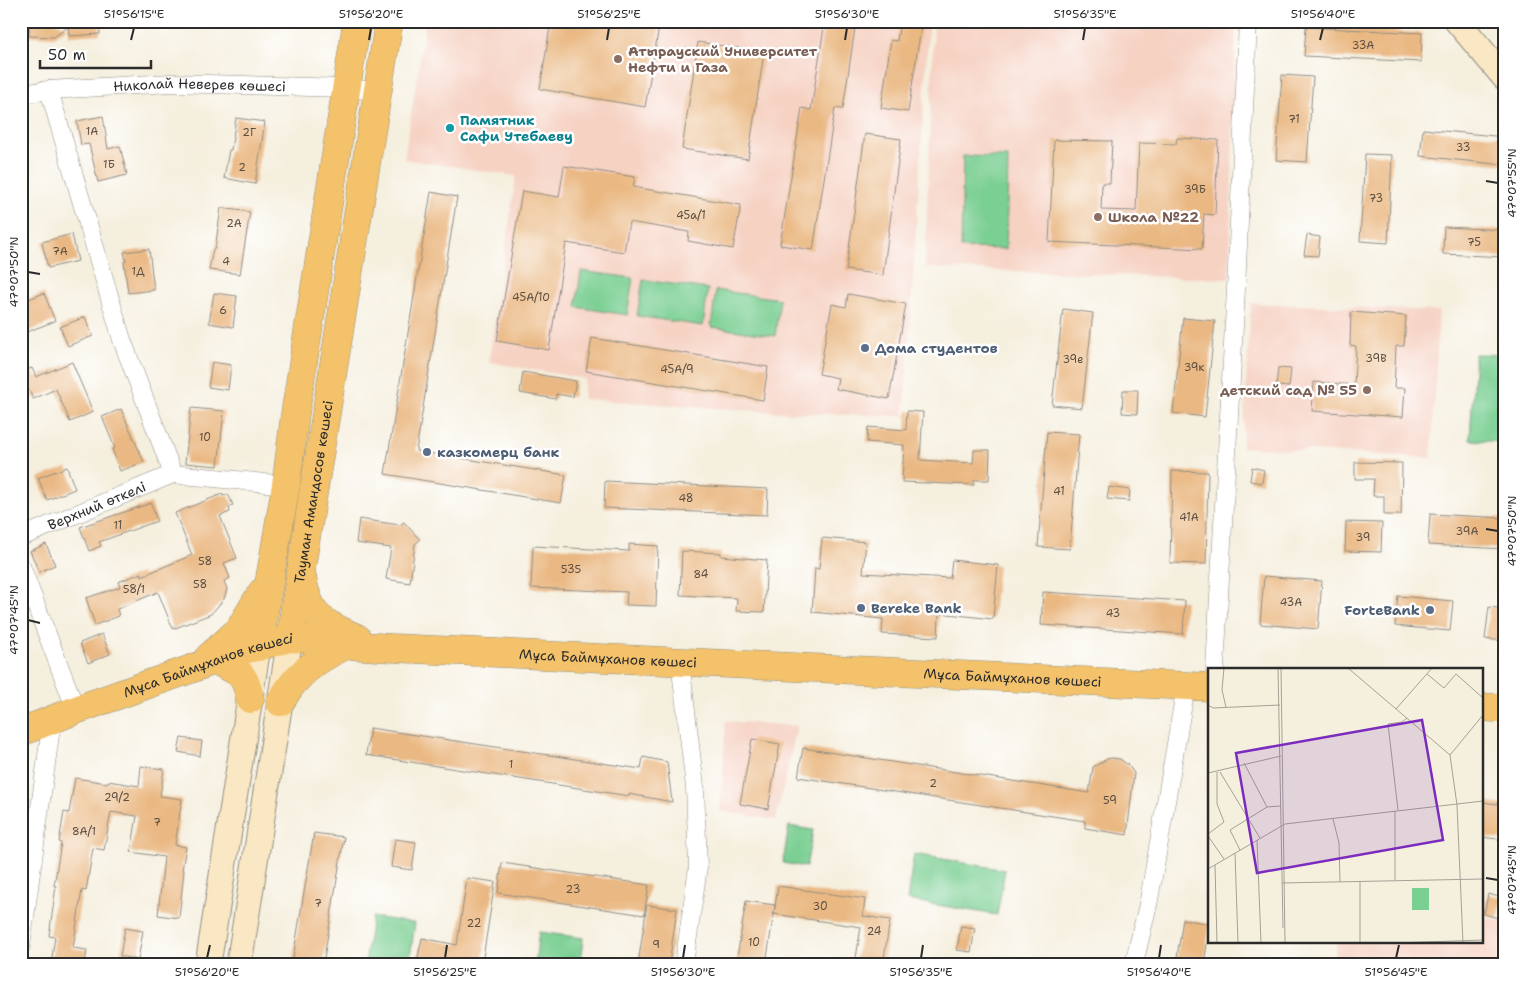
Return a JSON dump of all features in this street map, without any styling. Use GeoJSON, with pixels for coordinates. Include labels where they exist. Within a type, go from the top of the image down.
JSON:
{"type":"FeatureCollection","features":[{"type":"Feature","properties":{"kind":"main road","name":"Тауман Амандосов көшесі"},"geometry":{"type":"LineString","coordinates":[[208,964],[258,647],[286,485],[295,414],[357,21]]}},
{"type":"Feature","properties":{"kind":"main road","name":"Тауман Амандосов көшесі"},"geometry":{"type":"LineString","coordinates":[[239,964],[388,21]]}},
{"type":"Feature","properties":{"kind":"main road"},"geometry":{"type":"LineString","coordinates":[[1457,21],[1505,78]]}},
{"type":"Feature","properties":{"kind":"main road"},"geometry":{"type":"LineString","coordinates":[[301,570],[305,594],[311,609],[322,621],[374,646]]}},
{"type":"Feature","properties":{"kind":"main road"},"geometry":{"type":"LineString","coordinates":[[250,699],[247,683],[238,671],[207,663],[238,630],[270,576]]}},
{"type":"Feature","properties":{"kind":"main road","name":"Мұса Баймұханов көшесі"},"geometry":{"type":"LineString","coordinates":[[21,732],[244,650],[290,638],[393,648],[1198,687]]}},
{"type":"Feature","properties":{"kind":"main road"},"geometry":{"type":"LineString","coordinates":[[280,702],[294,682],[330,652],[347,645]]}},
{"type":"Feature","properties":{"kind":"main road"},"geometry":{"type":"LineString","coordinates":[[1484,707],[1505,709]]}},
{"type":"Feature","properties":{"kind":"street"},"geometry":{"type":"LineString","coordinates":[[1215,668],[1236,289],[1248,21]]}},
{"type":"Feature","properties":{"kind":"street","name":"Николай Неверев көшесі"},"geometry":{"type":"LineString","coordinates":[[21,94],[50,90],[171,83],[346,88],[377,91]]}},
{"type":"Feature","properties":{"kind":"street"},"geometry":{"type":"LineString","coordinates":[[50,90],[122,340],[173,474],[286,485]]}},
{"type":"Feature","properties":{"kind":"street","name":"Верхний өткелі"},"geometry":{"type":"LineString","coordinates":[[21,537],[173,474]]}},
{"type":"Feature","properties":{"kind":"street"},"geometry":{"type":"LineString","coordinates":[[21,566],[64,715],[21,946]]}},
{"type":"Feature","properties":{"kind":"street"},"geometry":{"type":"LineString","coordinates":[[680,661],[695,787],[698,867],[684,964]]}},
{"type":"Feature","properties":{"kind":"street"},"geometry":{"type":"LineString","coordinates":[[1134,964],[1198,687]]}},
{"type":"Feature","properties":{"kind":"shaded area"},"geometry":{"type":"Polygon","coordinates":[[[426,21],[929,21],[904,416],[791,413],[583,399],[585,379],[489,362],[516,176],[404,159],[426,21]]]}},
{"type":"Feature","properties":{"kind":"shaded area"},"geometry":{"type":"Polygon","coordinates":[[[934,21],[1236,21],[1229,279],[925,268],[934,21]]]}},
{"type":"Feature","properties":{"kind":"shaded area"},"geometry":{"type":"Polygon","coordinates":[[[1251,303],[1439,311],[1431,458],[1242,447],[1251,303]]]}},
{"type":"Feature","properties":{"kind":"shaded area"},"geometry":{"type":"Polygon","coordinates":[[[726,721],[797,726],[776,820],[720,811],[726,721]]]}},
{"type":"Feature","properties":{"kind":"shaded area"},"geometry":{"type":"Polygon","coordinates":[[[1484,917],[1505,921],[1497,961],[1505,964],[1333,964],[1337,942],[1484,942],[1484,917]]]}},
{"type":"Feature","properties":{"kind":"green space"},"geometry":{"type":"Polygon","coordinates":[[[963,156],[1008,157],[1006,249],[961,248],[963,156]]]}},
{"type":"Feature","properties":{"kind":"green space"},"geometry":{"type":"Polygon","coordinates":[[[581,271],[633,278],[627,315],[576,307],[581,271]]]}},
{"type":"Feature","properties":{"kind":"green space"},"geometry":{"type":"Polygon","coordinates":[[[643,280],[708,289],[703,326],[637,316],[643,280]]]}},
{"type":"Feature","properties":{"kind":"green space"},"geometry":{"type":"Polygon","coordinates":[[[716,290],[780,299],[775,336],[711,327],[716,290]]]}},
{"type":"Feature","properties":{"kind":"green space"},"geometry":{"type":"Polygon","coordinates":[[[1475,354],[1505,355],[1505,442],[1470,440],[1475,354]]]}},
{"type":"Feature","properties":{"kind":"green space"},"geometry":{"type":"Polygon","coordinates":[[[789,826],[813,830],[806,867],[783,863],[789,826]]]}},
{"type":"Feature","properties":{"kind":"green space"},"geometry":{"type":"Polygon","coordinates":[[[914,854],[1005,870],[997,915],[907,900],[914,854]]]}},
{"type":"Feature","properties":{"kind":"green space"},"geometry":{"type":"Polygon","coordinates":[[[372,917],[415,923],[409,964],[365,964],[372,917]]]}},
{"type":"Feature","properties":{"kind":"green space"},"geometry":{"type":"Polygon","coordinates":[[[539,932],[583,938],[580,964],[535,964],[539,932]]]}},
{"type":"Feature","properties":{"kind":"building"},"geometry":{"type":"Polygon","coordinates":[[[30,21],[53,21],[68,27],[54,37],[29,36],[30,21]]]}},
{"type":"Feature","properties":{"kind":"building"},"geometry":{"type":"Polygon","coordinates":[[[68,21],[99,21],[100,34],[69,36],[68,21]]]}},
{"type":"Feature","properties":{"kind":"building"},"geometry":{"type":"Polygon","coordinates":[[[551,21],[660,21],[645,107],[540,89],[551,21]]]}},
{"type":"Feature","properties":{"kind":"building"},"geometry":{"type":"Polygon","coordinates":[[[825,21],[856,21],[843,109],[835,108],[813,250],[780,245],[802,108],[811,110],[825,21]]]}},
{"type":"Feature","properties":{"kind":"building"},"geometry":{"type":"Polygon","coordinates":[[[900,21],[922,21],[908,112],[881,108],[891,40],[897,41],[900,21]]]}},
{"type":"Feature","properties":{"kind":"building"},"geometry":{"type":"Polygon","coordinates":[[[1306,27],[1422,33],[1421,62],[1304,56],[1306,27]]]}},
{"type":"Feature","properties":{"kind":"building"},"geometry":{"type":"Polygon","coordinates":[[[698,42],[764,52],[748,159],[682,149],[698,42]]]}},
{"type":"Feature","properties":{"kind":"building"},"geometry":{"type":"Polygon","coordinates":[[[1282,75],[1313,77],[1307,162],[1276,160],[1282,75]]]}},
{"type":"Feature","properties":{"kind":"building"},"geometry":{"type":"Polygon","coordinates":[[[103,116],[108,149],[120,146],[127,175],[98,182],[89,144],[81,145],[77,121],[103,116]]]}},
{"type":"Feature","properties":{"kind":"building"},"geometry":{"type":"Polygon","coordinates":[[[236,118],[265,122],[255,184],[224,178],[236,118]]]}},
{"type":"Feature","properties":{"kind":"building"},"geometry":{"type":"Polygon","coordinates":[[[1423,129],[1505,137],[1505,165],[1420,156],[1423,129]]]}},
{"type":"Feature","properties":{"kind":"building"},"geometry":{"type":"Polygon","coordinates":[[[865,134],[901,139],[883,275],[846,270],[865,134]]]}},
{"type":"Feature","properties":{"kind":"building"},"geometry":{"type":"Polygon","coordinates":[[[1177,138],[1218,140],[1215,215],[1204,214],[1202,249],[1049,242],[1054,140],[1112,141],[1110,183],[1102,183],[1101,210],[1136,211],[1139,143],[1176,144],[1177,138]]]}},
{"type":"Feature","properties":{"kind":"building"},"geometry":{"type":"Polygon","coordinates":[[[1365,154],[1392,155],[1388,243],[1360,241],[1365,154]]]}},
{"type":"Feature","properties":{"kind":"building"},"geometry":{"type":"Polygon","coordinates":[[[564,166],[635,177],[633,187],[741,205],[733,249],[688,241],[689,232],[629,222],[624,252],[566,243],[549,350],[497,341],[522,191],[559,197],[564,166]]]}},
{"type":"Feature","properties":{"kind":"building"},"geometry":{"type":"Polygon","coordinates":[[[431,192],[457,197],[416,451],[566,475],[561,503],[385,474],[431,192]]]}},
{"type":"Feature","properties":{"kind":"building"},"geometry":{"type":"Polygon","coordinates":[[[221,208],[250,212],[240,274],[209,270],[213,249],[215,249],[221,208]]]}},
{"type":"Feature","properties":{"kind":"building"},"geometry":{"type":"Polygon","coordinates":[[[1444,227],[1505,230],[1505,257],[1443,254],[1444,227]]]}},
{"type":"Feature","properties":{"kind":"building"},"geometry":{"type":"Polygon","coordinates":[[[72,234],[78,261],[48,268],[42,242],[72,234]]]}},
{"type":"Feature","properties":{"kind":"building"},"geometry":{"type":"Polygon","coordinates":[[[1307,235],[1320,237],[1318,256],[1304,255],[1307,235]]]}},
{"type":"Feature","properties":{"kind":"building"},"geometry":{"type":"Polygon","coordinates":[[[149,249],[154,290],[128,293],[124,252],[149,249]]]}},
{"type":"Feature","properties":{"kind":"building"},"geometry":{"type":"Polygon","coordinates":[[[44,293],[55,321],[24,333],[21,325],[21,302],[44,293]]]}},
{"type":"Feature","properties":{"kind":"building"},"geometry":{"type":"Polygon","coordinates":[[[214,293],[237,296],[233,327],[209,323],[214,293]]]}},
{"type":"Feature","properties":{"kind":"building"},"geometry":{"type":"Polygon","coordinates":[[[848,294],[906,304],[889,399],[836,389],[838,378],[819,374],[832,304],[846,307],[848,294]]]}},
{"type":"Feature","properties":{"kind":"building"},"geometry":{"type":"Polygon","coordinates":[[[1063,309],[1093,313],[1082,408],[1052,405],[1063,309]]]}},
{"type":"Feature","properties":{"kind":"building"},"geometry":{"type":"Polygon","coordinates":[[[1351,312],[1406,316],[1404,346],[1396,346],[1394,388],[1405,388],[1403,417],[1312,411],[1314,382],[1354,385],[1356,346],[1350,345],[1351,312]]]}},
{"type":"Feature","properties":{"kind":"building"},"geometry":{"type":"Polygon","coordinates":[[[85,317],[93,336],[68,346],[60,327],[85,317]]]}},
{"type":"Feature","properties":{"kind":"building"},"geometry":{"type":"Polygon","coordinates":[[[1183,318],[1215,321],[1205,417],[1173,413],[1183,318]]]}},
{"type":"Feature","properties":{"kind":"building"},"geometry":{"type":"Polygon","coordinates":[[[592,338],[768,367],[763,400],[586,371],[592,338]]]}},
{"type":"Feature","properties":{"kind":"building"},"geometry":{"type":"Polygon","coordinates":[[[72,362],[93,412],[70,422],[56,389],[33,399],[29,390],[21,393],[21,372],[32,368],[36,377],[72,362]]]}},
{"type":"Feature","properties":{"kind":"building"},"geometry":{"type":"Polygon","coordinates":[[[212,362],[231,365],[228,390],[208,387],[212,362]]]}},
{"type":"Feature","properties":{"kind":"building"},"geometry":{"type":"Polygon","coordinates":[[[1278,368],[1291,369],[1289,387],[1276,386],[1278,368]]]}},
{"type":"Feature","properties":{"kind":"building"},"geometry":{"type":"Polygon","coordinates":[[[523,372],[576,381],[573,397],[556,394],[556,399],[520,393],[523,372]]]}},
{"type":"Feature","properties":{"kind":"building"},"geometry":{"type":"Polygon","coordinates":[[[1123,390],[1138,390],[1137,414],[1122,413],[1123,390]]]}},
{"type":"Feature","properties":{"kind":"building"},"geometry":{"type":"Polygon","coordinates":[[[191,408],[224,411],[218,466],[185,463],[191,408]]]}},
{"type":"Feature","properties":{"kind":"building"},"geometry":{"type":"Polygon","coordinates":[[[121,409],[144,462],[120,471],[112,449],[115,448],[102,417],[121,409]]]}},
{"type":"Feature","properties":{"kind":"building"},"geometry":{"type":"Polygon","coordinates":[[[907,411],[923,412],[920,460],[973,463],[974,450],[990,450],[989,480],[974,480],[974,485],[902,482],[904,445],[867,442],[868,427],[906,430],[907,411]]]}},
{"type":"Feature","properties":{"kind":"building"},"geometry":{"type":"Polygon","coordinates":[[[1047,432],[1079,434],[1070,549],[1038,547],[1047,432]]]}},
{"type":"Feature","properties":{"kind":"building"},"geometry":{"type":"Polygon","coordinates":[[[1355,462],[1402,463],[1401,515],[1384,515],[1384,496],[1373,496],[1374,479],[1355,479],[1355,462]]]}},
{"type":"Feature","properties":{"kind":"building"},"geometry":{"type":"Polygon","coordinates":[[[67,467],[75,489],[47,500],[38,478],[67,467]]]}},
{"type":"Feature","properties":{"kind":"building"},"geometry":{"type":"Polygon","coordinates":[[[1252,467],[1264,470],[1262,483],[1250,481],[1252,467]]]}},
{"type":"Feature","properties":{"kind":"building"},"geometry":{"type":"Polygon","coordinates":[[[1172,471],[1208,472],[1206,564],[1170,563],[1172,471]]]}},
{"type":"Feature","properties":{"kind":"building"},"geometry":{"type":"Polygon","coordinates":[[[605,481],[768,489],[767,515],[604,508],[605,481]]]}},
{"type":"Feature","properties":{"kind":"building"},"geometry":{"type":"Polygon","coordinates":[[[1109,487],[1130,490],[1129,501],[1107,499],[1109,487]]]}},
{"type":"Feature","properties":{"kind":"building"},"geometry":{"type":"Polygon","coordinates":[[[222,494],[223,496],[228,494],[233,505],[229,507],[230,512],[220,516],[237,558],[224,563],[230,578],[224,581],[227,589],[224,599],[211,614],[173,629],[158,592],[117,609],[119,616],[95,625],[86,598],[120,587],[118,582],[141,573],[142,576],[192,555],[175,513],[222,494]]]}},
{"type":"Feature","properties":{"kind":"building"},"geometry":{"type":"Polygon","coordinates":[[[151,503],[157,521],[99,542],[101,546],[89,551],[80,527],[151,503]]]}},
{"type":"Feature","properties":{"kind":"building"},"geometry":{"type":"Polygon","coordinates":[[[1430,514],[1505,518],[1505,549],[1428,545],[1430,514]]]}},
{"type":"Feature","properties":{"kind":"building"},"geometry":{"type":"Polygon","coordinates":[[[359,519],[400,525],[404,522],[420,540],[415,544],[410,583],[386,579],[391,548],[356,543],[359,519]]]}},
{"type":"Feature","properties":{"kind":"building"},"geometry":{"type":"Polygon","coordinates":[[[1346,522],[1382,523],[1381,552],[1345,551],[1346,522]]]}},
{"type":"Feature","properties":{"kind":"building"},"geometry":{"type":"Polygon","coordinates":[[[822,538],[866,542],[863,573],[950,578],[952,560],[998,565],[993,619],[939,613],[938,637],[882,634],[883,619],[812,612],[815,568],[819,569],[822,538]]]}},
{"type":"Feature","properties":{"kind":"building"},"geometry":{"type":"Polygon","coordinates":[[[46,544],[55,565],[39,572],[30,551],[46,544]]]}},
{"type":"Feature","properties":{"kind":"building"},"geometry":{"type":"Polygon","coordinates":[[[629,544],[658,546],[656,606],[626,605],[627,592],[531,588],[533,546],[629,551],[629,544]]]}},
{"type":"Feature","properties":{"kind":"building"},"geometry":{"type":"Polygon","coordinates":[[[682,551],[721,553],[721,556],[767,560],[764,612],[736,611],[737,598],[680,595],[682,551]]]}},
{"type":"Feature","properties":{"kind":"building"},"geometry":{"type":"Polygon","coordinates":[[[1264,576],[1322,581],[1318,629],[1260,624],[1264,576]]]}},
{"type":"Feature","properties":{"kind":"building"},"geometry":{"type":"Polygon","coordinates":[[[1043,592],[1185,601],[1183,634],[1041,625],[1043,592]]]}},
{"type":"Feature","properties":{"kind":"building"},"geometry":{"type":"Polygon","coordinates":[[[1398,596],[1453,601],[1450,631],[1395,626],[1398,596]]]}},
{"type":"Feature","properties":{"kind":"building"},"geometry":{"type":"Polygon","coordinates":[[[1489,607],[1505,609],[1505,641],[1485,639],[1489,607]]]}},
{"type":"Feature","properties":{"kind":"building"},"geometry":{"type":"Polygon","coordinates":[[[102,634],[110,654],[88,663],[80,643],[102,634]]]}},
{"type":"Feature","properties":{"kind":"building"},"geometry":{"type":"Polygon","coordinates":[[[370,728],[641,769],[643,757],[667,762],[672,802],[366,755],[370,728]]]}},
{"type":"Feature","properties":{"kind":"building"},"geometry":{"type":"Polygon","coordinates":[[[181,738],[202,741],[200,756],[178,752],[181,738]]]}},
{"type":"Feature","properties":{"kind":"building"},"geometry":{"type":"Polygon","coordinates":[[[752,739],[780,744],[768,809],[740,804],[752,739]]]}},
{"type":"Feature","properties":{"kind":"building"},"geometry":{"type":"Polygon","coordinates":[[[803,748],[1089,793],[1093,767],[1107,759],[1120,759],[1134,773],[1127,835],[1085,828],[1085,821],[798,777],[803,748]]]}},
{"type":"Feature","properties":{"kind":"building"},"geometry":{"type":"Polygon","coordinates":[[[141,766],[164,769],[160,796],[182,799],[175,845],[186,847],[182,870],[184,870],[179,918],[158,915],[164,857],[131,852],[137,816],[111,812],[104,850],[93,848],[86,891],[82,890],[73,948],[87,950],[85,964],[51,964],[55,937],[49,936],[61,843],[59,842],[64,812],[69,813],[75,778],[139,786],[141,766]]]}},
{"type":"Feature","properties":{"kind":"building"},"geometry":{"type":"Polygon","coordinates":[[[1484,802],[1505,805],[1505,840],[1484,837],[1484,802]]]}},
{"type":"Feature","properties":{"kind":"building"},"geometry":{"type":"Polygon","coordinates":[[[314,833],[344,837],[323,964],[292,964],[314,833]]]}},
{"type":"Feature","properties":{"kind":"building"},"geometry":{"type":"Polygon","coordinates":[[[395,839],[416,842],[412,870],[391,867],[395,839]]]}},
{"type":"Feature","properties":{"kind":"building"},"geometry":{"type":"Polygon","coordinates":[[[502,863],[649,885],[644,915],[498,893],[502,863]]]}},
{"type":"Feature","properties":{"kind":"building"},"geometry":{"type":"Polygon","coordinates":[[[467,878],[495,882],[482,964],[434,964],[417,961],[422,938],[457,945],[467,878]]]}},
{"type":"Feature","properties":{"kind":"building"},"geometry":{"type":"Polygon","coordinates":[[[778,886],[865,899],[863,916],[890,920],[883,964],[855,964],[861,927],[774,914],[778,886]]]}},
{"type":"Feature","properties":{"kind":"building"},"geometry":{"type":"Polygon","coordinates":[[[1488,894],[1503,898],[1498,918],[1484,914],[1488,894]]]}},
{"type":"Feature","properties":{"kind":"building"},"geometry":{"type":"Polygon","coordinates":[[[746,901],[775,905],[766,964],[736,964],[746,901]]]}},
{"type":"Feature","properties":{"kind":"building"},"geometry":{"type":"Polygon","coordinates":[[[647,905],[677,909],[669,964],[638,964],[647,905]]]}},
{"type":"Feature","properties":{"kind":"building"},"geometry":{"type":"Polygon","coordinates":[[[1183,919],[1208,924],[1204,964],[1176,964],[1183,919]]]}},
{"type":"Feature","properties":{"kind":"building"},"geometry":{"type":"Polygon","coordinates":[[[961,926],[975,928],[971,952],[957,950],[961,926]]]}},
{"type":"Feature","properties":{"kind":"building"},"geometry":{"type":"Polygon","coordinates":[[[125,928],[143,931],[138,960],[120,956],[125,928]]]}},
{"type":"Feature","properties":{"kind":"place","name":"Атырауский Университет Нефти и Газа"},"geometry":{"type":"Point","coordinates":[618,59]}},
{"type":"Feature","properties":{"kind":"place","name":"Памятник Сафи Утебаеву"},"geometry":{"type":"Point","coordinates":[450,128]}},
{"type":"Feature","properties":{"kind":"place","name":"Школа №22"},"geometry":{"type":"Point","coordinates":[1098,217]}},
{"type":"Feature","properties":{"kind":"place","name":"Дома студентов"},"geometry":{"type":"Point","coordinates":[865,348]}},
{"type":"Feature","properties":{"kind":"place","name":"детский сад № 55"},"geometry":{"type":"Point","coordinates":[1367,390]}},
{"type":"Feature","properties":{"kind":"place","name":"казкомерц банк"},"geometry":{"type":"Point","coordinates":[427,452]}},
{"type":"Feature","properties":{"kind":"place","name":"Bereke Bank"},"geometry":{"type":"Point","coordinates":[861,608]}},
{"type":"Feature","properties":{"kind":"place","name":"ForteBank"},"geometry":{"type":"Point","coordinates":[1430,610]}}]}
